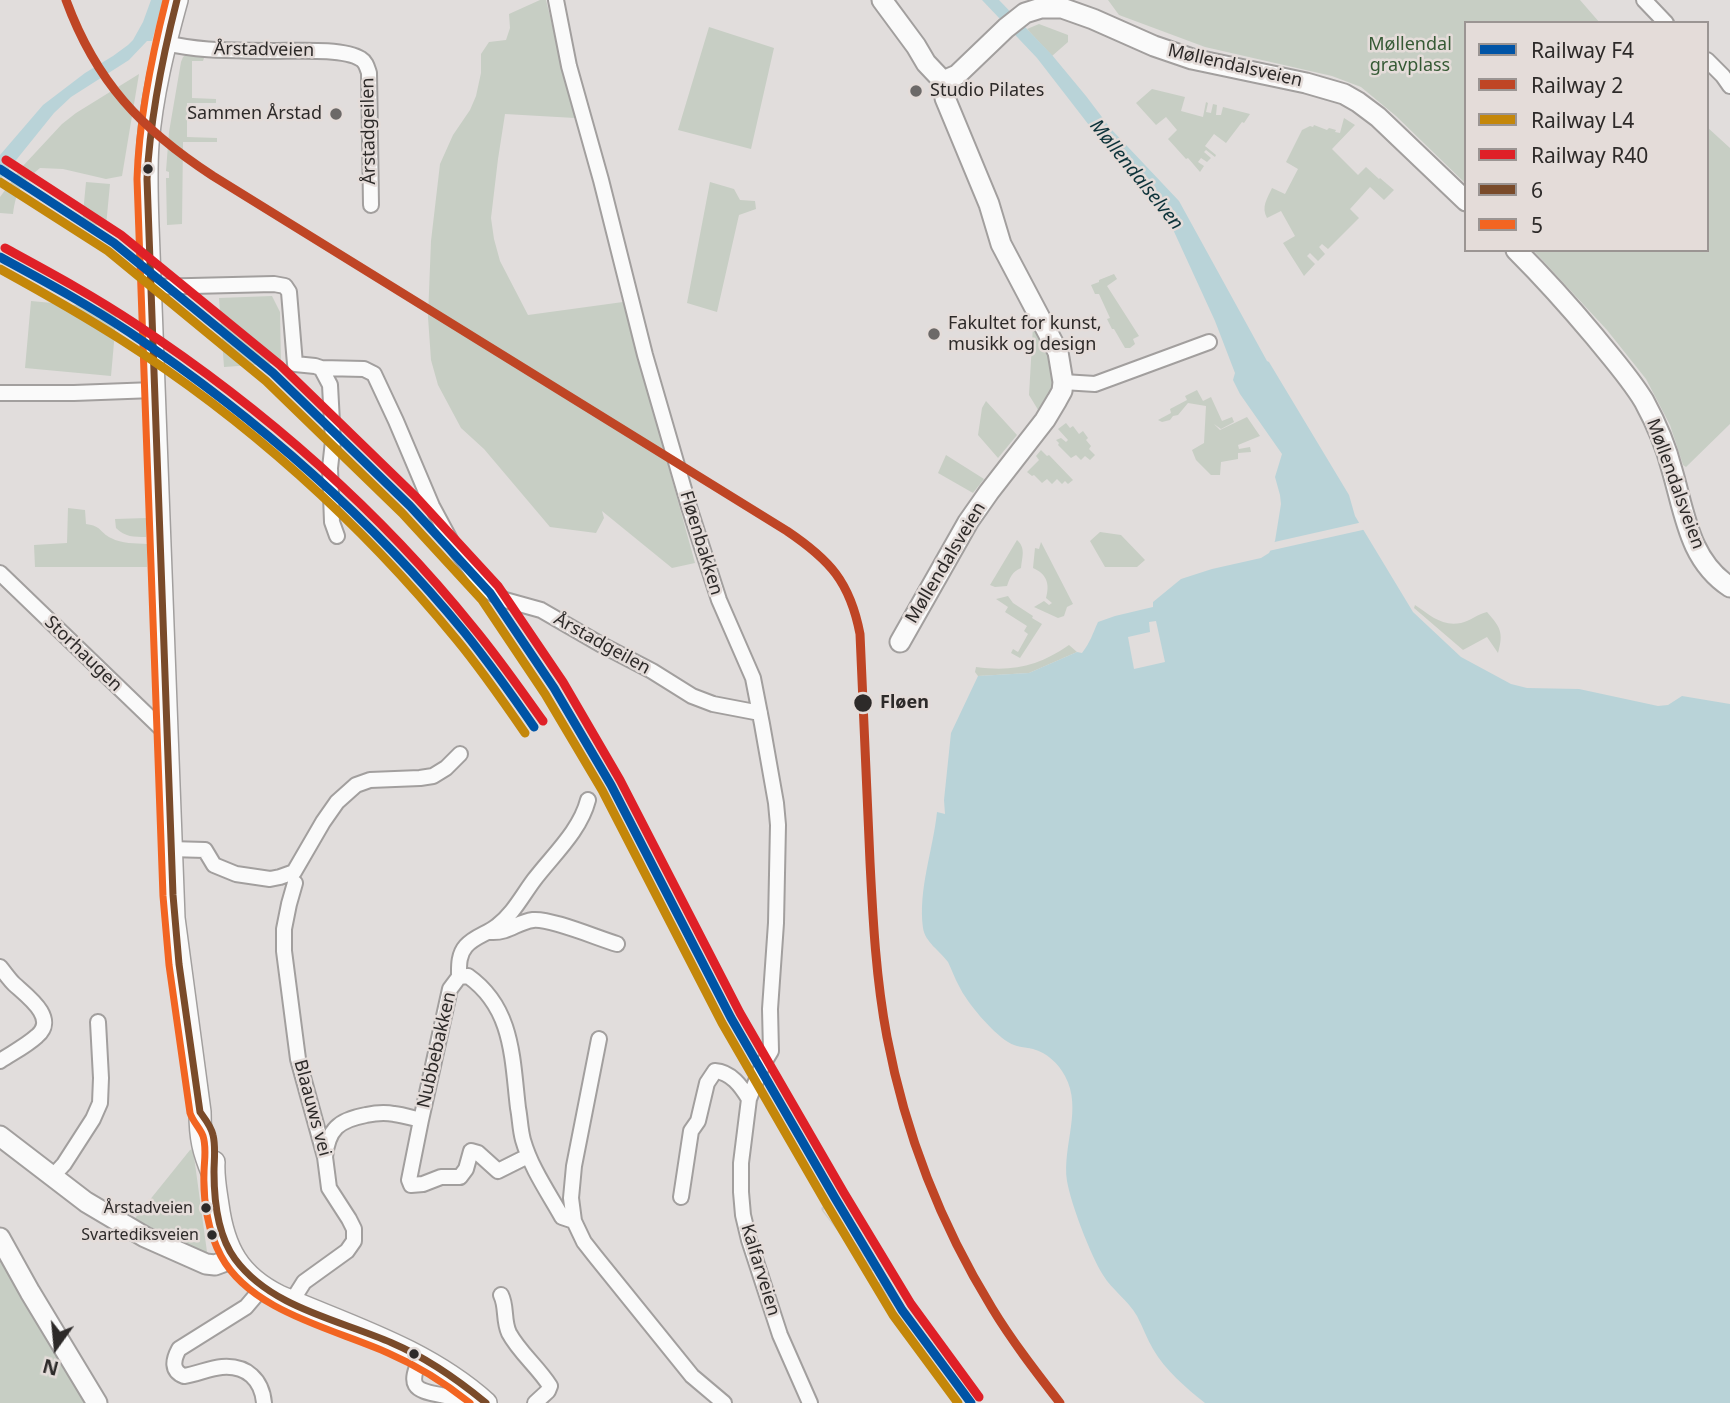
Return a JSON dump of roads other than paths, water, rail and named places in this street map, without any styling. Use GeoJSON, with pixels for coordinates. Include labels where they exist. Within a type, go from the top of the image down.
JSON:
{"type":"FeatureCollection","features":[{"type":"Feature","properties":{"kind":"main road"},"geometry":{"type":"LineString","coordinates":[[177,0],[153,102],[147,179],[170,849],[176,941],[204,1153],[214,1175],[222,1229],[228,1247],[246,1272],[263,1287],[421,1357],[453,1377],[486,1403]]}},
{"type":"Feature","properties":{"kind":"street","name":"Fløenbakken"},"geometry":{"type":"LineString","coordinates":[[556,0],[569,66],[645,355],[690,510],[726,619],[753,678],[776,803],[778,825],[776,923],[770,1009],[771,1051],[749,1099]]}},
{"type":"Feature","properties":{"kind":"street"},"geometry":{"type":"LineString","coordinates":[[883,0],[926,63],[943,81],[945,98],[989,204],[1001,244],[1058,352],[1063,382],[1095,384],[1209,342]]}},
{"type":"Feature","properties":{"kind":"street"},"geometry":{"type":"LineString","coordinates":[[1644,0],[1664,21]]}},
{"type":"Feature","properties":{"kind":"street","name":"Møllendalsveien"},"geometry":{"type":"LineString","coordinates":[[943,81],[957,75],[1012,23],[1035,9],[1062,8],[1175,53],[1343,94],[1378,117],[1464,199]]}},
{"type":"Feature","properties":{"kind":"street","name":"Årstadveien"},"geometry":{"type":"LineString","coordinates":[[166,43],[199,49],[314,50],[361,59]]}},
{"type":"Feature","properties":{"kind":"street","name":"Årstadgeilen"},"geometry":{"type":"LineString","coordinates":[[361,59],[369,73],[371,205]]}},
{"type":"Feature","properties":{"kind":"street"},"geometry":{"type":"LineString","coordinates":[[1709,62],[1730,86]]}},
{"type":"Feature","properties":{"kind":"street","name":"Møllendalsveien"},"geometry":{"type":"LineString","coordinates":[[1518,252],[1615,360],[1643,400],[1666,449],[1684,519],[1696,550],[1712,571],[1730,587]]}},
{"type":"Feature","properties":{"kind":"street","name":"Årstadgeilen"},"geometry":{"type":"LineString","coordinates":[[150,287],[285,286],[289,292],[295,364],[321,368],[364,369],[374,374],[432,506],[454,547],[488,591],[505,600],[541,610],[692,696],[713,704],[760,713]]}},
{"type":"Feature","properties":{"kind":"street"},"geometry":{"type":"LineString","coordinates":[[321,368],[330,385],[333,441],[330,468],[332,522],[337,536]]}},
{"type":"Feature","properties":{"kind":"street","name":"Møllendalsveien"},"geometry":{"type":"LineString","coordinates":[[900,642],[968,522],[1045,420],[1062,391],[1063,382]]}},
{"type":"Feature","properties":{"kind":"street"},"geometry":{"type":"LineString","coordinates":[[0,393],[154,390]]}},
{"type":"Feature","properties":{"kind":"street","name":"Storhaugen"},"geometry":{"type":"LineString","coordinates":[[0,573],[167,734]]}},
{"type":"Feature","properties":{"kind":"street"},"geometry":{"type":"LineString","coordinates":[[170,849],[205,850],[214,865],[236,874],[270,879],[280,877],[294,872],[337,802],[356,785],[370,780],[433,776],[460,754]]}},
{"type":"Feature","properties":{"kind":"street"},"geometry":{"type":"LineString","coordinates":[[459,977],[460,956],[464,948],[478,935],[496,928],[512,912],[575,828],[585,813],[588,800]]}},
{"type":"Feature","properties":{"kind":"street","name":"Blaauws vei"},"geometry":{"type":"LineString","coordinates":[[292,1301],[304,1282],[347,1251],[354,1241],[354,1229],[329,1188],[325,1157],[298,1059],[285,961],[284,929],[295,883]]}},
{"type":"Feature","properties":{"kind":"street"},"geometry":{"type":"LineString","coordinates":[[486,932],[501,932],[535,920],[617,944]]}},
{"type":"Feature","properties":{"kind":"street"},"geometry":{"type":"LineString","coordinates":[[0,967],[40,1008],[44,1019],[43,1030],[37,1036],[0,1060]]}},
{"type":"Feature","properties":{"kind":"street","name":"Nubbebakken"},"geometry":{"type":"LineString","coordinates":[[528,1156],[498,1171],[478,1153],[471,1151],[466,1169],[460,1177],[441,1177],[423,1184],[411,1185],[409,1180],[447,998],[459,977],[468,976],[486,991],[495,1003],[508,1031],[520,1122],[528,1156],[562,1217],[573,1221]]}},
{"type":"Feature","properties":{"kind":"street"},"geometry":{"type":"LineString","coordinates":[[52,1177],[64,1164],[93,1119],[100,1103],[98,1022]]}},
{"type":"Feature","properties":{"kind":"street","name":"Nubbebakken"},"geometry":{"type":"LineString","coordinates":[[598,1039],[574,1166],[571,1198],[573,1221],[584,1242],[692,1376],[724,1403]]}},
{"type":"Feature","properties":{"kind":"street"},"geometry":{"type":"LineString","coordinates":[[681,1197],[691,1132],[698,1121],[703,1095],[712,1074],[715,1071],[724,1073],[740,1086],[749,1099]]}},
{"type":"Feature","properties":{"kind":"street","name":"Kalfarveien"},"geometry":{"type":"LineString","coordinates":[[749,1099],[741,1163],[741,1197],[746,1227],[780,1335],[810,1403]]}},
{"type":"Feature","properties":{"kind":"street","name":"Nubbebakken"},"geometry":{"type":"LineString","coordinates":[[325,1157],[330,1136],[344,1120],[384,1113],[421,1120]]}},
{"type":"Feature","properties":{"kind":"street"},"geometry":{"type":"LineString","coordinates":[[0,1136],[86,1202],[162,1246],[206,1264],[215,1265],[234,1258]]}},
{"type":"Feature","properties":{"kind":"street"},"geometry":{"type":"LineString","coordinates":[[0,1238],[97,1403]]}},
{"type":"Feature","properties":{"kind":"street"},"geometry":{"type":"LineString","coordinates":[[263,1287],[246,1307],[179,1349],[174,1365],[179,1374],[184,1376],[220,1367],[246,1372],[261,1385],[264,1403]]}},
{"type":"Feature","properties":{"kind":"street"},"geometry":{"type":"LineString","coordinates":[[501,1295],[504,1300],[505,1325],[511,1337],[550,1385],[548,1391],[535,1403]]}},
{"type":"Feature","properties":{"kind":"street"},"geometry":{"type":"LineString","coordinates":[[421,1357],[414,1374],[417,1388],[463,1403]]}},
{"type":"Feature","properties":{"kind":"water"},"geometry":{"type":"Polygon","coordinates":[[[151,0],[163,0],[152,41],[147,41],[129,60],[71,97],[54,113],[0,180],[0,155],[43,105],[133,40],[151,0]]]}},
{"type":"Feature","properties":{"kind":"water","name":"Møllendalselven"},"geometry":{"type":"Polygon","coordinates":[[[982,0],[999,0],[1052,55],[1111,129],[1179,201],[1267,361],[1349,495],[1355,516],[1413,612],[1461,657],[1511,684],[1527,688],[1579,689],[1658,706],[1668,705],[1682,696],[1730,704],[1730,1403],[1205,1403],[1183,1385],[1158,1357],[1133,1310],[1098,1266],[1077,1215],[1067,1181],[1072,1101],[1065,1076],[1047,1056],[1033,1049],[1011,1044],[988,1024],[963,993],[948,962],[924,933],[924,884],[937,812],[945,814],[951,733],[978,676],[1029,673],[1077,652],[1082,653],[1098,622],[1153,607],[1153,602],[1181,579],[1261,558],[1269,553],[1275,541],[1281,504],[1275,477],[1282,454],[1233,380],[1235,373],[1215,321],[1171,225],[1154,198],[1109,151],[1037,58],[982,0]]]}},
{"type":"Feature","properties":{"kind":"railway"},"geometry":{"type":"LineString","coordinates":[[825,1209],[902,1310]]}},
{"type":"Feature","properties":{"kind":"rail line","name":"2"},"geometry":{"type":"LineString","coordinates":[[66,0],[78,29],[107,79],[143,121],[187,158],[787,531],[815,552],[836,574],[850,600],[860,634],[876,950],[887,1037],[904,1108],[927,1177],[957,1244],[992,1308],[1060,1403]]}},
{"type":"Feature","properties":{"kind":"rail line","name":"R40"},"geometry":{"type":"LineString","coordinates":[[6,160],[121,235],[280,365],[417,498],[498,586],[563,682],[620,780],[740,1013],[844,1193],[911,1304],[979,1397]]}},
{"type":"Feature","properties":{"kind":"rail line","name":"F4"},"geometry":{"type":"LineString","coordinates":[[0,169],[114,243],[273,373],[410,506],[490,593],[554,688],[611,785],[731,1018],[835,1198],[902,1310],[971,1403]]}},
{"type":"Feature","properties":{"kind":"rail line","name":"L4"},"geometry":{"type":"LineString","coordinates":[[0,182],[108,251],[266,381],[402,513],[482,600],[545,694],[602,790],[722,1023],[826,1203],[893,1315],[958,1403]]}},
{"type":"Feature","properties":{"kind":"rail line","name":"R40"},"geometry":{"type":"LineString","coordinates":[[5,248],[102,303],[181,355],[227,389],[315,462],[357,501],[436,583],[491,650],[543,721]]}},
{"type":"Feature","properties":{"kind":"rail line","name":"F4"},"geometry":{"type":"LineString","coordinates":[[0,257],[129,332],[221,398],[308,470],[390,548],[428,590],[474,644],[534,727]]}},
{"type":"Feature","properties":{"kind":"rail line","name":"L4"},"geometry":{"type":"LineString","coordinates":[[0,269],[120,339],[167,370],[257,438],[300,476],[381,554],[419,596],[474,662],[525,733]]}},
{"type":"Feature","properties":{"kind":"place","name":"Studio Pilates"},"geometry":{"type":"Point","coordinates":[916,91]}},
{"type":"Feature","properties":{"kind":"place","name":"Sammen Årstad"},"geometry":{"type":"Point","coordinates":[336,114]}},
{"type":"Feature","properties":{"kind":"place","name":"Fakultet for kunst, musikk og design"},"geometry":{"type":"Point","coordinates":[934,334]}},
{"type":"Feature","properties":{"kind":"place","name":"Fløen"},"geometry":{"type":"Point","coordinates":[863,703]}},
{"type":"Feature","properties":{"kind":"place","name":"Årstadveien"},"geometry":{"type":"Point","coordinates":[206,1208]}},
{"type":"Feature","properties":{"kind":"place","name":"Svartediksveien"},"geometry":{"type":"Point","coordinates":[212,1235]}},
{"type":"Feature","properties":{"kind":"park label","name":"Møllendal gravplass"},"geometry":{"type":"Point","coordinates":[1410,55]}}]}
